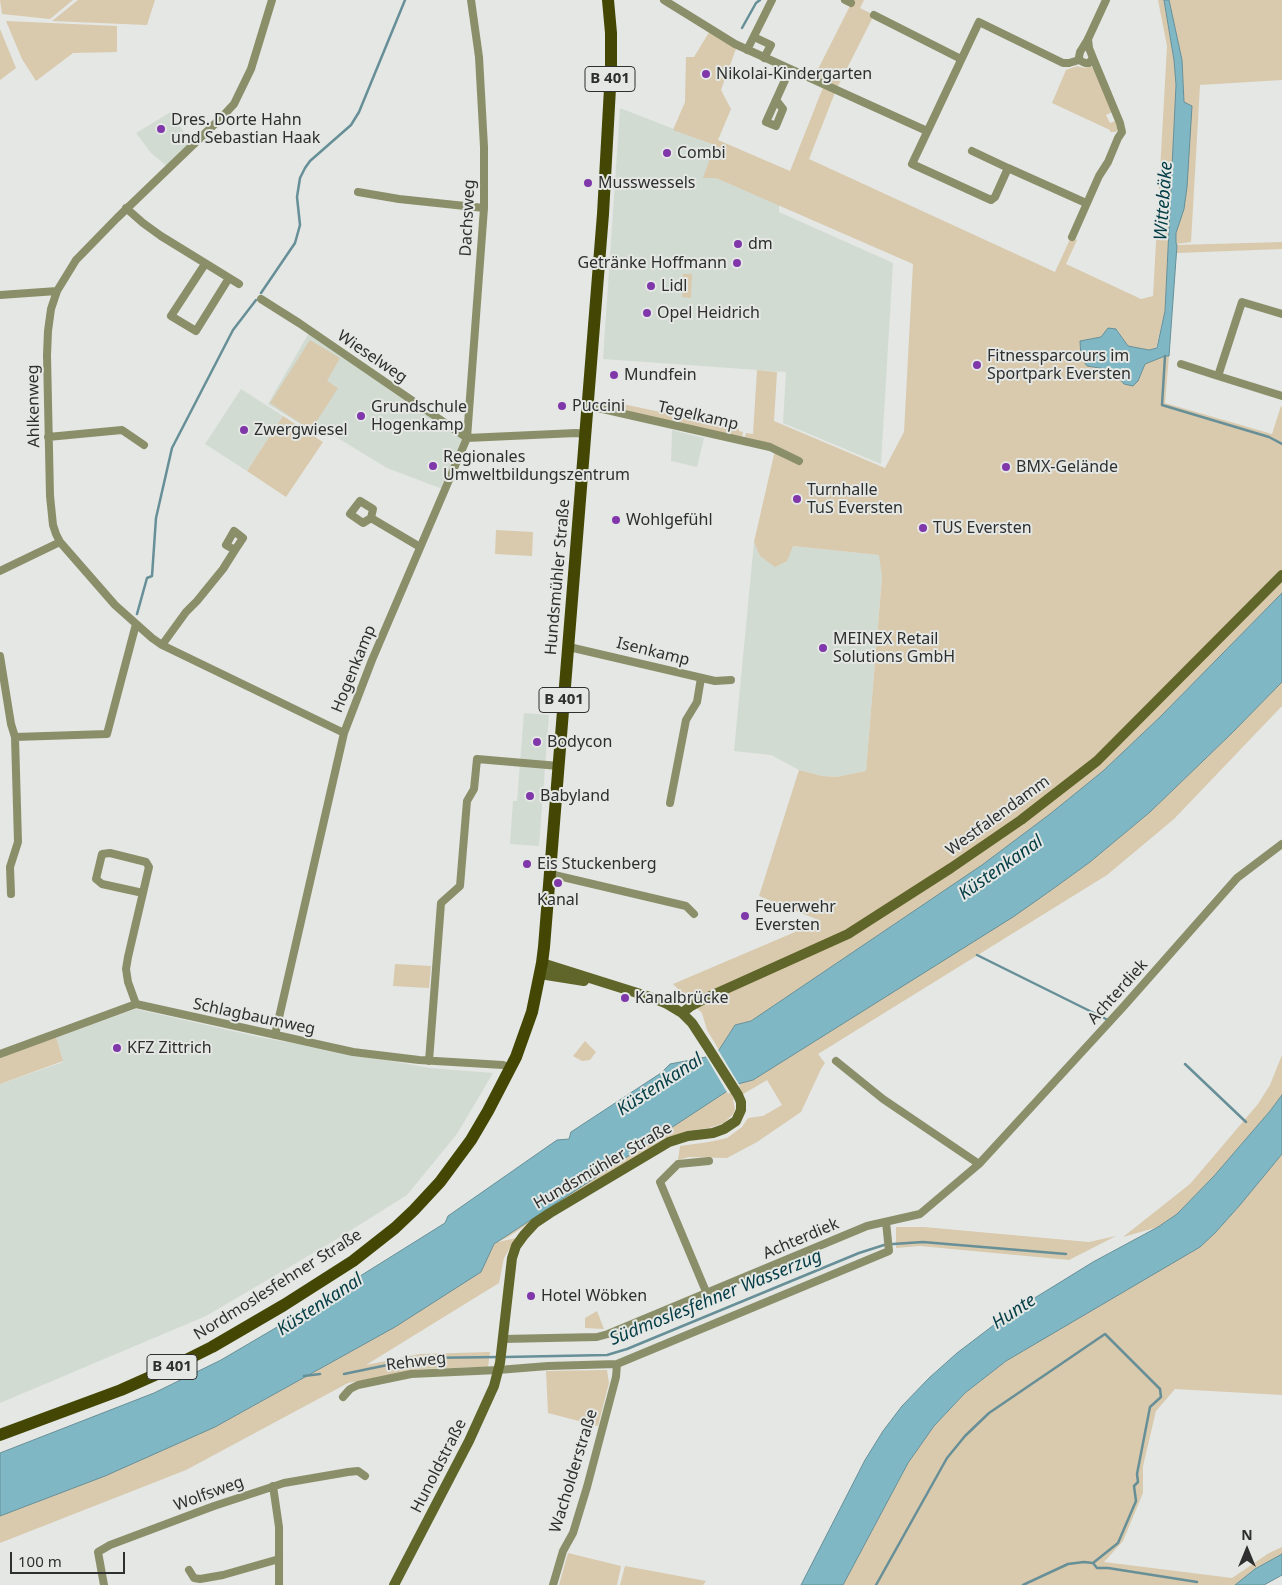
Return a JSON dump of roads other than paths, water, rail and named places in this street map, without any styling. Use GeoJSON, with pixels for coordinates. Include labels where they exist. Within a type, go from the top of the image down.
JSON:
{"type":"FeatureCollection","features":[{"type":"Feature","properties":{"kind":"main road","name":"Hundsmühler Straße"},"geometry":{"type":"LineString","coordinates":[[541,968],[569,647],[607,157],[611,50],[608,0]]}},
{"type":"Feature","properties":{"kind":"main road","name":"Nordmoslesfehner Straße"},"geometry":{"type":"LineString","coordinates":[[0,1435],[121,1390],[212,1347],[353,1261],[395,1228],[440,1182],[471,1140],[511,1068],[525,1035],[541,968]]}},
{"type":"Feature","properties":{"kind":"street","name":"Ahlkenweg"},"geometry":{"type":"LineString","coordinates":[[272,0],[251,69],[234,104],[126,208],[76,260],[57,291],[48,339],[50,496],[54,525],[60,542],[115,605],[162,645],[344,733]]}},
{"type":"Feature","properties":{"kind":"street","name":"Dachsweg"},"geometry":{"type":"LineString","coordinates":[[467,438],[484,208],[484,147],[480,72],[471,0]]}},
{"type":"Feature","properties":{"kind":"street"},"geometry":{"type":"LineString","coordinates":[[747,50],[772,0]]}},
{"type":"Feature","properties":{"kind":"street"},"geometry":{"type":"LineString","coordinates":[[1079,60],[1080,52],[1106,0]]}},
{"type":"Feature","properties":{"kind":"street"},"geometry":{"type":"LineString","coordinates":[[667,1],[735,44],[927,131]]}},
{"type":"Feature","properties":{"kind":"street"},"geometry":{"type":"LineString","coordinates":[[874,15],[961,60]]}},
{"type":"Feature","properties":{"kind":"street"},"geometry":{"type":"LineString","coordinates":[[1008,168],[995,197],[991,200],[912,164],[978,22],[1063,64],[1079,60]]}},
{"type":"Feature","properties":{"kind":"street"},"geometry":{"type":"LineString","coordinates":[[754,37],[771,46],[764,58]]}},
{"type":"Feature","properties":{"kind":"street"},"geometry":{"type":"LineString","coordinates":[[1072,237],[1099,176],[1122,132],[1093,58],[1088,39]]}},
{"type":"Feature","properties":{"kind":"street"},"geometry":{"type":"LineString","coordinates":[[1079,60],[1082,63],[1089,63],[1093,58]]}},
{"type":"Feature","properties":{"kind":"street"},"geometry":{"type":"LineString","coordinates":[[776,100],[790,69]]}},
{"type":"Feature","properties":{"kind":"street"},"geometry":{"type":"LineString","coordinates":[[972,151],[1086,204]]}},
{"type":"Feature","properties":{"kind":"street"},"geometry":{"type":"LineString","coordinates":[[358,192],[399,199],[484,208]]}},
{"type":"Feature","properties":{"kind":"street"},"geometry":{"type":"LineString","coordinates":[[126,208],[142,223],[239,284]]}},
{"type":"Feature","properties":{"kind":"street"},"geometry":{"type":"LineString","coordinates":[[205,264],[171,316],[196,332],[229,278]]}},
{"type":"Feature","properties":{"kind":"street"},"geometry":{"type":"LineString","coordinates":[[0,295],[57,291]]}},
{"type":"Feature","properties":{"kind":"street","name":"Wieselweg"},"geometry":{"type":"LineString","coordinates":[[261,299],[467,438]]}},
{"type":"Feature","properties":{"kind":"street"},"geometry":{"type":"LineString","coordinates":[[1218,376],[1242,302],[1282,314]]}},
{"type":"Feature","properties":{"kind":"street"},"geometry":{"type":"LineString","coordinates":[[1182,364],[1282,396]]}},
{"type":"Feature","properties":{"kind":"street","name":"Tegelkamp"},"geometry":{"type":"LineString","coordinates":[[588,408],[608,410],[770,447],[799,460]]}},
{"type":"Feature","properties":{"kind":"street"},"geometry":{"type":"LineString","coordinates":[[48,437],[122,430],[144,445]]}},
{"type":"Feature","properties":{"kind":"street"},"geometry":{"type":"LineString","coordinates":[[467,438],[585,434]]}},
{"type":"Feature","properties":{"kind":"street","name":"Hogenkamp"},"geometry":{"type":"LineString","coordinates":[[275,1035],[344,733],[372,660],[467,438]]}},
{"type":"Feature","properties":{"kind":"street"},"geometry":{"type":"LineString","coordinates":[[371,518],[420,546]]}},
{"type":"Feature","properties":{"kind":"street"},"geometry":{"type":"LineString","coordinates":[[0,571],[60,542]]}},
{"type":"Feature","properties":{"kind":"street"},"geometry":{"type":"LineString","coordinates":[[162,645],[186,612],[223,569],[235,550]]}},
{"type":"Feature","properties":{"kind":"street","name":"Westfalendamm"},"geometry":{"type":"LineString","coordinates":[[682,1013],[706,998],[848,934],[951,868],[1021,820],[1097,761],[1282,575]]}},
{"type":"Feature","properties":{"kind":"street"},"geometry":{"type":"LineString","coordinates":[[15,737],[107,734],[136,624]]}},
{"type":"Feature","properties":{"kind":"street","name":"Isenkamp"},"geometry":{"type":"LineString","coordinates":[[569,647],[715,681],[731,680]]}},
{"type":"Feature","properties":{"kind":"street"},"geometry":{"type":"LineString","coordinates":[[0,656],[11,724],[15,737],[18,842],[10,867],[11,894]]}},
{"type":"Feature","properties":{"kind":"street"},"geometry":{"type":"LineString","coordinates":[[670,803],[686,720],[697,702],[701,678]]}},
{"type":"Feature","properties":{"kind":"street"},"geometry":{"type":"LineString","coordinates":[[429,1061],[441,903],[460,886],[467,801],[474,789],[477,759],[559,766]]}},
{"type":"Feature","properties":{"kind":"street","name":"Achterdiek"},"geometry":{"type":"LineString","coordinates":[[500,1356],[608,1334],[867,1226],[920,1214],[979,1164],[1237,878],[1282,844]]}},
{"type":"Feature","properties":{"kind":"street"},"geometry":{"type":"LineString","coordinates":[[0,1054],[136,1004],[128,982],[126,969],[143,894],[149,867],[146,862],[110,853],[102,854],[96,879],[102,884],[143,894]]}},
{"type":"Feature","properties":{"kind":"street"},"geometry":{"type":"LineString","coordinates":[[550,874],[686,906],[694,914]]}},
{"type":"Feature","properties":{"kind":"street","name":"Hundsmühler Straße"},"geometry":{"type":"LineString","coordinates":[[500,1356],[512,1258],[516,1246],[524,1235],[550,1213],[669,1142],[688,1136],[713,1133],[731,1125],[736,1121],[742,1110],[738,1095],[708,1046],[692,1023],[682,1013],[650,997],[612,985],[541,968]]}},
{"type":"Feature","properties":{"kind":"street","name":"Schlagbaumweg"},"geometry":{"type":"LineString","coordinates":[[136,1004],[353,1052],[429,1061],[503,1064],[511,1068]]}},
{"type":"Feature","properties":{"kind":"street"},"geometry":{"type":"LineString","coordinates":[[836,1061],[884,1099],[979,1164]]}},
{"type":"Feature","properties":{"kind":"street"},"geometry":{"type":"LineString","coordinates":[[707,1294],[660,1182],[678,1164],[709,1161]]}},
{"type":"Feature","properties":{"kind":"street"},"geometry":{"type":"LineString","coordinates":[[500,1356],[548,1366],[617,1364],[889,1252],[886,1222]]}},
{"type":"Feature","properties":{"kind":"street","name":"Rehweg"},"geometry":{"type":"LineString","coordinates":[[343,1398],[350,1389],[358,1385],[411,1374],[438,1372],[500,1356]]}},
{"type":"Feature","properties":{"kind":"street","name":"Hunoldstraße"},"geometry":{"type":"LineString","coordinates":[[394,1585],[481,1417],[494,1386],[500,1356]]}},
{"type":"Feature","properties":{"kind":"street","name":"Wacholderstraße"},"geometry":{"type":"LineString","coordinates":[[553,1585],[563,1551],[573,1533],[587,1487],[616,1377],[617,1364]]}},
{"type":"Feature","properties":{"kind":"street","name":"Wolfsweg"},"geometry":{"type":"LineString","coordinates":[[104,1585],[98,1552],[110,1545],[221,1503],[273,1486],[358,1471],[365,1476]]}},
{"type":"Feature","properties":{"kind":"street"},"geometry":{"type":"LineString","coordinates":[[273,1486],[279,1526],[279,1585]]}},
{"type":"Feature","properties":{"kind":"street"},"geometry":{"type":"LineString","coordinates":[[189,1570],[194,1578],[200,1579],[223,1575],[279,1559]]}},
{"type":"Feature","properties":{"kind":"water","name":"Wittebäke"},"geometry":{"type":"Polygon","coordinates":[[[1164,0],[1169,0],[1182,60],[1184,102],[1192,106],[1187,187],[1184,209],[1176,233],[1177,245],[1169,356],[1145,364],[1138,381],[1133,386],[1124,384],[1112,370],[1087,366],[1081,358],[1080,341],[1101,337],[1108,328],[1116,329],[1128,346],[1149,350],[1157,348],[1165,311],[1176,85],[1174,60],[1164,0]]]}},
{"type":"Feature","properties":{"kind":"water","name":"Küstenkanal"},"geometry":{"type":"Polygon","coordinates":[[[1282,593],[1282,682],[1150,812],[1090,862],[1050,891],[1013,917],[753,1080],[738,1084],[494,1244],[481,1272],[395,1327],[215,1427],[105,1476],[0,1516],[0,1453],[154,1393],[221,1360],[301,1313],[445,1223],[448,1216],[557,1140],[569,1139],[571,1132],[661,1073],[670,1064],[706,1057],[719,1050],[735,1025],[751,1021],[982,865],[1103,771],[1160,717],[1282,593]]]}},
{"type":"Feature","properties":{"kind":"water","name":"Hunte"},"geometry":{"type":"Polygon","coordinates":[[[1282,1095],[1282,1154],[1215,1233],[1200,1247],[1006,1361],[965,1393],[934,1426],[908,1463],[843,1585],[801,1585],[865,1460],[883,1431],[902,1406],[929,1378],[957,1353],[1007,1315],[1093,1262],[1158,1227],[1177,1214],[1214,1176],[1282,1095]]]}},
{"type":"Feature","properties":{"kind":"water"},"geometry":{"type":"Polygon","coordinates":[[[1282,1554],[1282,1575],[1264,1585],[1235,1585],[1255,1569],[1282,1554]]]}},
{"type":"Feature","properties":{"kind":"waterway"},"geometry":{"type":"LineString","coordinates":[[261,293],[295,243],[300,225],[297,197],[300,178],[310,161],[351,125],[359,112],[405,0]]}},
{"type":"Feature","properties":{"kind":"waterway"},"geometry":{"type":"LineString","coordinates":[[742,28],[756,3],[760,0]]}},
{"type":"Feature","properties":{"kind":"waterway"},"geometry":{"type":"LineString","coordinates":[[137,614],[147,578],[152,576],[156,518],[172,448],[233,330],[256,300]]}},
{"type":"Feature","properties":{"kind":"waterway"},"geometry":{"type":"LineString","coordinates":[[1165,356],[1162,405],[1269,437],[1282,444]]}},
{"type":"Feature","properties":{"kind":"waterway"},"geometry":{"type":"LineString","coordinates":[[977,955],[1108,1020]]}},
{"type":"Feature","properties":{"kind":"waterway"},"geometry":{"type":"LineString","coordinates":[[1185,1064],[1246,1122]]}},
{"type":"Feature","properties":{"kind":"waterway","name":"Südmoslesfehner Wasserzug"},"geometry":{"type":"LineString","coordinates":[[893,1244],[923,1242],[1066,1254]]}},
{"type":"Feature","properties":{"kind":"waterway","name":"Südmoslesfehner Wasserzug"},"geometry":{"type":"LineString","coordinates":[[505,1357],[607,1355],[627,1349],[859,1253],[884,1245]]}},
{"type":"Feature","properties":{"kind":"waterway"},"geometry":{"type":"LineString","coordinates":[[876,1585],[947,1458],[965,1436],[989,1413],[1105,1334],[1160,1389],[1161,1397],[1150,1407],[1137,1474],[1138,1482],[1134,1486],[1136,1501],[1118,1543],[1093,1563]]}},
{"type":"Feature","properties":{"kind":"waterway","name":"Südmoslesfehner Wasserzug"},"geometry":{"type":"LineString","coordinates":[[344,1374],[421,1358],[499,1357]]}},
{"type":"Feature","properties":{"kind":"waterway","name":"Südmoslesfehner Wasserzug"},"geometry":{"type":"LineString","coordinates":[[304,1376],[320,1374]]}},
{"type":"Feature","properties":{"kind":"waterway"},"geometry":{"type":"LineString","coordinates":[[1023,1585],[1068,1564],[1084,1562],[1093,1563],[1097,1568],[1108,1568],[1197,1582]]}},
{"type":"Feature","properties":{"kind":"place","name":"Nikolai-Kindergarten"},"geometry":{"type":"Point","coordinates":[706,74]}},
{"type":"Feature","properties":{"kind":"place","name":"Dres. Dorte Hahn und Sebastian Haak"},"geometry":{"type":"Point","coordinates":[161,129]}},
{"type":"Feature","properties":{"kind":"place","name":"Combi"},"geometry":{"type":"Point","coordinates":[667,153]}},
{"type":"Feature","properties":{"kind":"place","name":"Musswessels"},"geometry":{"type":"Point","coordinates":[588,183]}},
{"type":"Feature","properties":{"kind":"place","name":"dm"},"geometry":{"type":"Point","coordinates":[738,244]}},
{"type":"Feature","properties":{"kind":"place","name":"Getränke Hoffmann"},"geometry":{"type":"Point","coordinates":[737,263]}},
{"type":"Feature","properties":{"kind":"place","name":"Lidl"},"geometry":{"type":"Point","coordinates":[651,286]}},
{"type":"Feature","properties":{"kind":"place","name":"Opel Heidrich"},"geometry":{"type":"Point","coordinates":[647,313]}},
{"type":"Feature","properties":{"kind":"place","name":"Fitnessparcours im Sportpark Eversten"},"geometry":{"type":"Point","coordinates":[977,365]}},
{"type":"Feature","properties":{"kind":"place","name":"Mundfein"},"geometry":{"type":"Point","coordinates":[614,375]}},
{"type":"Feature","properties":{"kind":"place","name":"Puccini"},"geometry":{"type":"Point","coordinates":[562,406]}},
{"type":"Feature","properties":{"kind":"place","name":"Grundschule Hogenkamp"},"geometry":{"type":"Point","coordinates":[361,416]}},
{"type":"Feature","properties":{"kind":"place","name":"Zwergwiesel"},"geometry":{"type":"Point","coordinates":[244,430]}},
{"type":"Feature","properties":{"kind":"place","name":"Regionales Umweltbildungszentrum"},"geometry":{"type":"Point","coordinates":[433,466]}},
{"type":"Feature","properties":{"kind":"place","name":"BMX-Gelände"},"geometry":{"type":"Point","coordinates":[1006,467]}},
{"type":"Feature","properties":{"kind":"place","name":"Turnhalle TuS Eversten"},"geometry":{"type":"Point","coordinates":[797,499]}},
{"type":"Feature","properties":{"kind":"place","name":"Wohlgefühl"},"geometry":{"type":"Point","coordinates":[616,520]}},
{"type":"Feature","properties":{"kind":"place","name":"TUS Eversten"},"geometry":{"type":"Point","coordinates":[923,528]}},
{"type":"Feature","properties":{"kind":"place","name":"MEINEX Retail Solutions GmbH"},"geometry":{"type":"Point","coordinates":[823,648]}},
{"type":"Feature","properties":{"kind":"place","name":"Bodycon"},"geometry":{"type":"Point","coordinates":[537,742]}},
{"type":"Feature","properties":{"kind":"place","name":"Babyland"},"geometry":{"type":"Point","coordinates":[530,796]}},
{"type":"Feature","properties":{"kind":"place","name":"Eis Stuckenberg"},"geometry":{"type":"Point","coordinates":[527,864]}},
{"type":"Feature","properties":{"kind":"place","name":"Kanal"},"geometry":{"type":"Point","coordinates":[558,883]}},
{"type":"Feature","properties":{"kind":"place","name":"Feuerwehr Eversten"},"geometry":{"type":"Point","coordinates":[745,916]}},
{"type":"Feature","properties":{"kind":"place","name":"Kanalbrücke"},"geometry":{"type":"Point","coordinates":[625,998]}},
{"type":"Feature","properties":{"kind":"place","name":"KFZ Zittrich"},"geometry":{"type":"Point","coordinates":[117,1048]}},
{"type":"Feature","properties":{"kind":"place","name":"Hotel Wöbken"},"geometry":{"type":"Point","coordinates":[531,1296]}}]}
